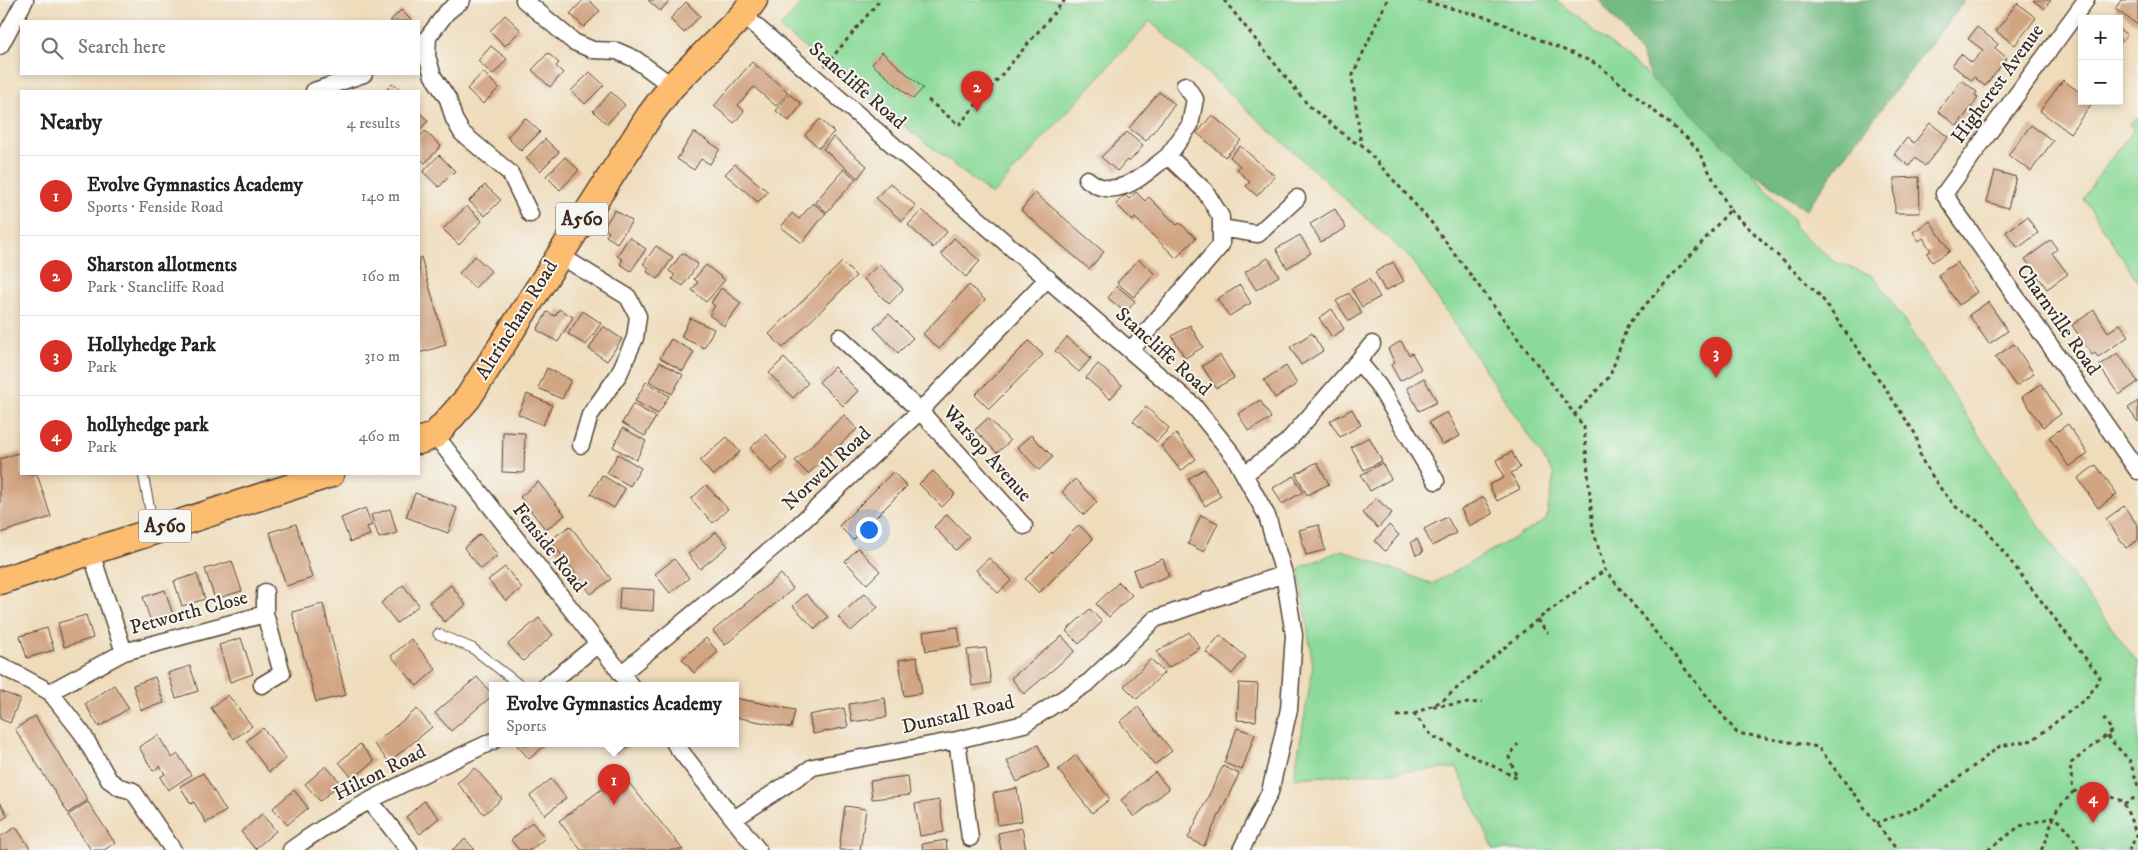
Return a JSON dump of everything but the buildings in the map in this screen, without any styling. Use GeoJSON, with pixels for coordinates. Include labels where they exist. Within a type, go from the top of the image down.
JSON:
{"type":"FeatureCollection","features":[{"type":"Feature","properties":{"kind":"main road","name":"Altrincham Road"},"geometry":{"type":"LineString","coordinates":[[427,438],[468,398],[626,151],[672,86],[749,8]]}},
{"type":"Feature","properties":{"kind":"main road","name":"A560"},"geometry":{"type":"LineString","coordinates":[[0,581],[90,550],[328,475]]}},
{"type":"Feature","properties":{"kind":"street"},"geometry":{"type":"LineString","coordinates":[[0,46],[25,0]]}},
{"type":"Feature","properties":{"kind":"street"},"geometry":{"type":"LineString","coordinates":[[462,0],[447,12],[428,37],[427,56],[424,66],[434,76],[448,99],[454,119],[462,133],[510,173],[530,214]]}},
{"type":"Feature","properties":{"kind":"street"},"geometry":{"type":"LineString","coordinates":[[524,0],[574,42],[593,50],[617,51],[635,59],[672,86]]}},
{"type":"Feature","properties":{"kind":"street","name":"Highcrest Avenue"},"geometry":{"type":"LineString","coordinates":[[1944,194],[2086,0]]}},
{"type":"Feature","properties":{"kind":"street","name":"Stancliffe Road"},"geometry":{"type":"LineString","coordinates":[[749,8],[815,78],[1132,350],[1193,405],[1234,456],[1245,474],[1267,516],[1284,574],[1294,635],[1289,709],[1270,792],[1241,850]]}},
{"type":"Feature","properties":{"kind":"street"},"geometry":{"type":"LineString","coordinates":[[317,90],[361,75]]}},
{"type":"Feature","properties":{"kind":"street"},"geometry":{"type":"LineString","coordinates":[[1087,179],[1096,186],[1115,190],[1137,179],[1168,156],[1190,125],[1195,99],[1185,85]]}},
{"type":"Feature","properties":{"kind":"street"},"geometry":{"type":"LineString","coordinates":[[1132,350],[1221,245],[1221,217],[1205,191],[1168,156]]}},
{"type":"Feature","properties":{"kind":"street","name":"Charnville Road"},"geometry":{"type":"LineString","coordinates":[[1944,194],[2138,471]]}},
{"type":"Feature","properties":{"kind":"street"},"geometry":{"type":"LineString","coordinates":[[1221,228],[1258,234],[1296,198]]}},
{"type":"Feature","properties":{"kind":"street"},"geometry":{"type":"LineString","coordinates":[[559,255],[628,296],[638,316],[635,338],[619,374],[590,415],[580,445]]}},
{"type":"Feature","properties":{"kind":"street","name":"Norwell Road"},"geometry":{"type":"LineString","coordinates":[[626,680],[789,534],[920,411],[1048,278]]}},
{"type":"Feature","properties":{"kind":"street","name":"Warsop Avenue"},"geometry":{"type":"LineString","coordinates":[[840,337],[920,411],[1024,526]]}},
{"type":"Feature","properties":{"kind":"street"},"geometry":{"type":"LineString","coordinates":[[1245,474],[1287,442],[1372,344]]}},
{"type":"Feature","properties":{"kind":"street"},"geometry":{"type":"LineString","coordinates":[[1358,361],[1378,385],[1436,482]]}},
{"type":"Feature","properties":{"kind":"street","name":"Fenside Road"},"geometry":{"type":"LineString","coordinates":[[427,438],[626,680]]}},
{"type":"Feature","properties":{"kind":"street","name":"Petworth Close"},"geometry":{"type":"LineString","coordinates":[[90,550],[124,652]]}},
{"type":"Feature","properties":{"kind":"street","name":"Dunstall Road"},"geometry":{"type":"LineString","coordinates":[[734,819],[813,767],[957,740],[1024,724],[1089,682],[1155,618],[1284,574]]}},
{"type":"Feature","properties":{"kind":"street","name":"Petworth Close"},"geometry":{"type":"LineString","coordinates":[[262,685],[286,678],[265,614],[265,592]]}},
{"type":"Feature","properties":{"kind":"street","name":"Petworth Close"},"geometry":{"type":"LineString","coordinates":[[50,692],[124,652],[265,614]]}},
{"type":"Feature","properties":{"kind":"street"},"geometry":{"type":"LineString","coordinates":[[551,682],[598,644]]}},
{"type":"Feature","properties":{"kind":"street"},"geometry":{"type":"LineString","coordinates":[[0,665],[50,692],[82,734],[109,780],[119,787],[133,791],[173,850]]}},
{"type":"Feature","properties":{"kind":"street"},"geometry":{"type":"LineString","coordinates":[[957,740],[970,838]]}},
{"type":"Feature","properties":{"kind":"street","name":"Hilton Road"},"geometry":{"type":"LineString","coordinates":[[291,850],[316,831],[370,801],[489,743]]}},
{"type":"Feature","properties":{"kind":"street"},"geometry":{"type":"LineString","coordinates":[[677,747],[758,850]]}},
{"type":"Feature","properties":{"kind":"street"},"geometry":{"type":"LineString","coordinates":[[370,801],[408,850]]}},
{"type":"Feature","properties":{"kind":"lane"},"geometry":{"type":"LineString","coordinates":[[143,475],[154,530]]}},
{"type":"Feature","properties":{"kind":"lane"},"geometry":{"type":"LineString","coordinates":[[438,634],[472,648],[516,682]]}},
{"type":"Feature","properties":{"kind":"path"},"geometry":{"type":"LineString","coordinates":[[815,78],[880,0]]}},
{"type":"Feature","properties":{"kind":"path"},"geometry":{"type":"LineString","coordinates":[[928,100],[959,125],[1065,0]]}},
{"type":"Feature","properties":{"kind":"path"},"geometry":{"type":"LineString","coordinates":[[1224,0],[1308,105],[1352,141],[1361,144],[1430,222],[1584,427],[1593,530],[1605,570],[1737,733],[1818,747],[1897,850]]}},
{"type":"Feature","properties":{"kind":"path"},"geometry":{"type":"LineString","coordinates":[[1361,144],[1352,77],[1387,0]]}},
{"type":"Feature","properties":{"kind":"path"},"geometry":{"type":"LineString","coordinates":[[1419,0],[1489,18],[1597,64],[1688,139],[1697,149],[1730,210],[1821,297],[1888,391],[1916,435],[1921,459],[1941,489],[1956,508],[1981,523],[2100,677],[2089,696],[2033,740],[2000,746],[1922,806],[1877,823]]}},
{"type":"Feature","properties":{"kind":"path"},"geometry":{"type":"LineString","coordinates":[[1574,415],[1610,376],[1628,324],[1730,210]]}},
{"type":"Feature","properties":{"kind":"path"},"geometry":{"type":"LineString","coordinates":[[1397,716],[1414,714],[1442,701],[1537,620],[1605,570]]}},
{"type":"Feature","properties":{"kind":"path"},"geometry":{"type":"LineString","coordinates":[[1537,620],[1548,633]]}},
{"type":"Feature","properties":{"kind":"path"},"geometry":{"type":"LineString","coordinates":[[1432,706],[1482,702]]}},
{"type":"Feature","properties":{"kind":"path"},"geometry":{"type":"LineString","coordinates":[[1414,714],[1432,736],[1517,778],[1509,757],[1518,744]]}},
{"type":"Feature","properties":{"kind":"path"},"geometry":{"type":"LineString","coordinates":[[2073,792],[2070,764],[2112,731],[2103,717]]}},
{"type":"Feature","properties":{"kind":"path"},"geometry":{"type":"LineString","coordinates":[[2107,736],[2130,761],[2138,786]]}},
{"type":"Feature","properties":{"kind":"path"},"geometry":{"type":"LineString","coordinates":[[2042,850],[2050,836],[2050,827],[2057,810],[2073,792],[2085,788],[2123,800],[2137,835],[2129,850]]}},
{"type":"Feature","properties":{"kind":"path"},"geometry":{"type":"LineString","coordinates":[[2124,804],[2138,796]]}},
{"type":"Feature","properties":{"kind":"path"},"geometry":{"type":"LineString","coordinates":[[1988,850],[2020,826],[2054,817]]}},
{"type":"Feature","properties":{"kind":"path"},"geometry":{"type":"LineString","coordinates":[[2054,817],[2062,823],[2074,838],[2079,850]]}},
{"type":"Feature","properties":{"kind":"green space"},"geometry":{"type":"Polygon","coordinates":[[[804,0],[1556,0],[1716,130],[1794,221],[1794,227],[1835,262],[1871,275],[1878,281],[2067,568],[2138,663],[2138,850],[1494,850],[1457,768],[1294,778],[1313,667],[1299,568],[1342,550],[1432,584],[1546,520],[1554,474],[1412,260],[1150,21],[992,195],[780,28],[804,0]]]}},
{"type":"Feature","properties":{"kind":"green space"},"geometry":{"type":"Polygon","coordinates":[[[1599,0],[1965,0],[1854,144],[1806,210],[1742,164],[1684,105],[1652,80],[1641,53],[1599,0]]]}},
{"type":"Feature","properties":{"kind":"green space"},"geometry":{"type":"Polygon","coordinates":[[[2138,117],[2138,282],[2084,199],[2093,183],[2133,130],[2130,123],[2138,117]]]}},
{"type":"Feature","properties":{"kind":"place","name":"Sharston allotments"},"geometry":{"type":"Point","coordinates":[977,112]}},
{"type":"Feature","properties":{"kind":"place","name":"Hollyhedge Park"},"geometry":{"type":"Point","coordinates":[1716,378]}},
{"type":"Feature","properties":{"kind":"place","name":"Evolve Gymnastics Academy"},"geometry":{"type":"Point","coordinates":[614,805]}},
{"type":"Feature","properties":{"kind":"place","name":"hollyhedge park"},"geometry":{"type":"Point","coordinates":[2093,823]}}]}
